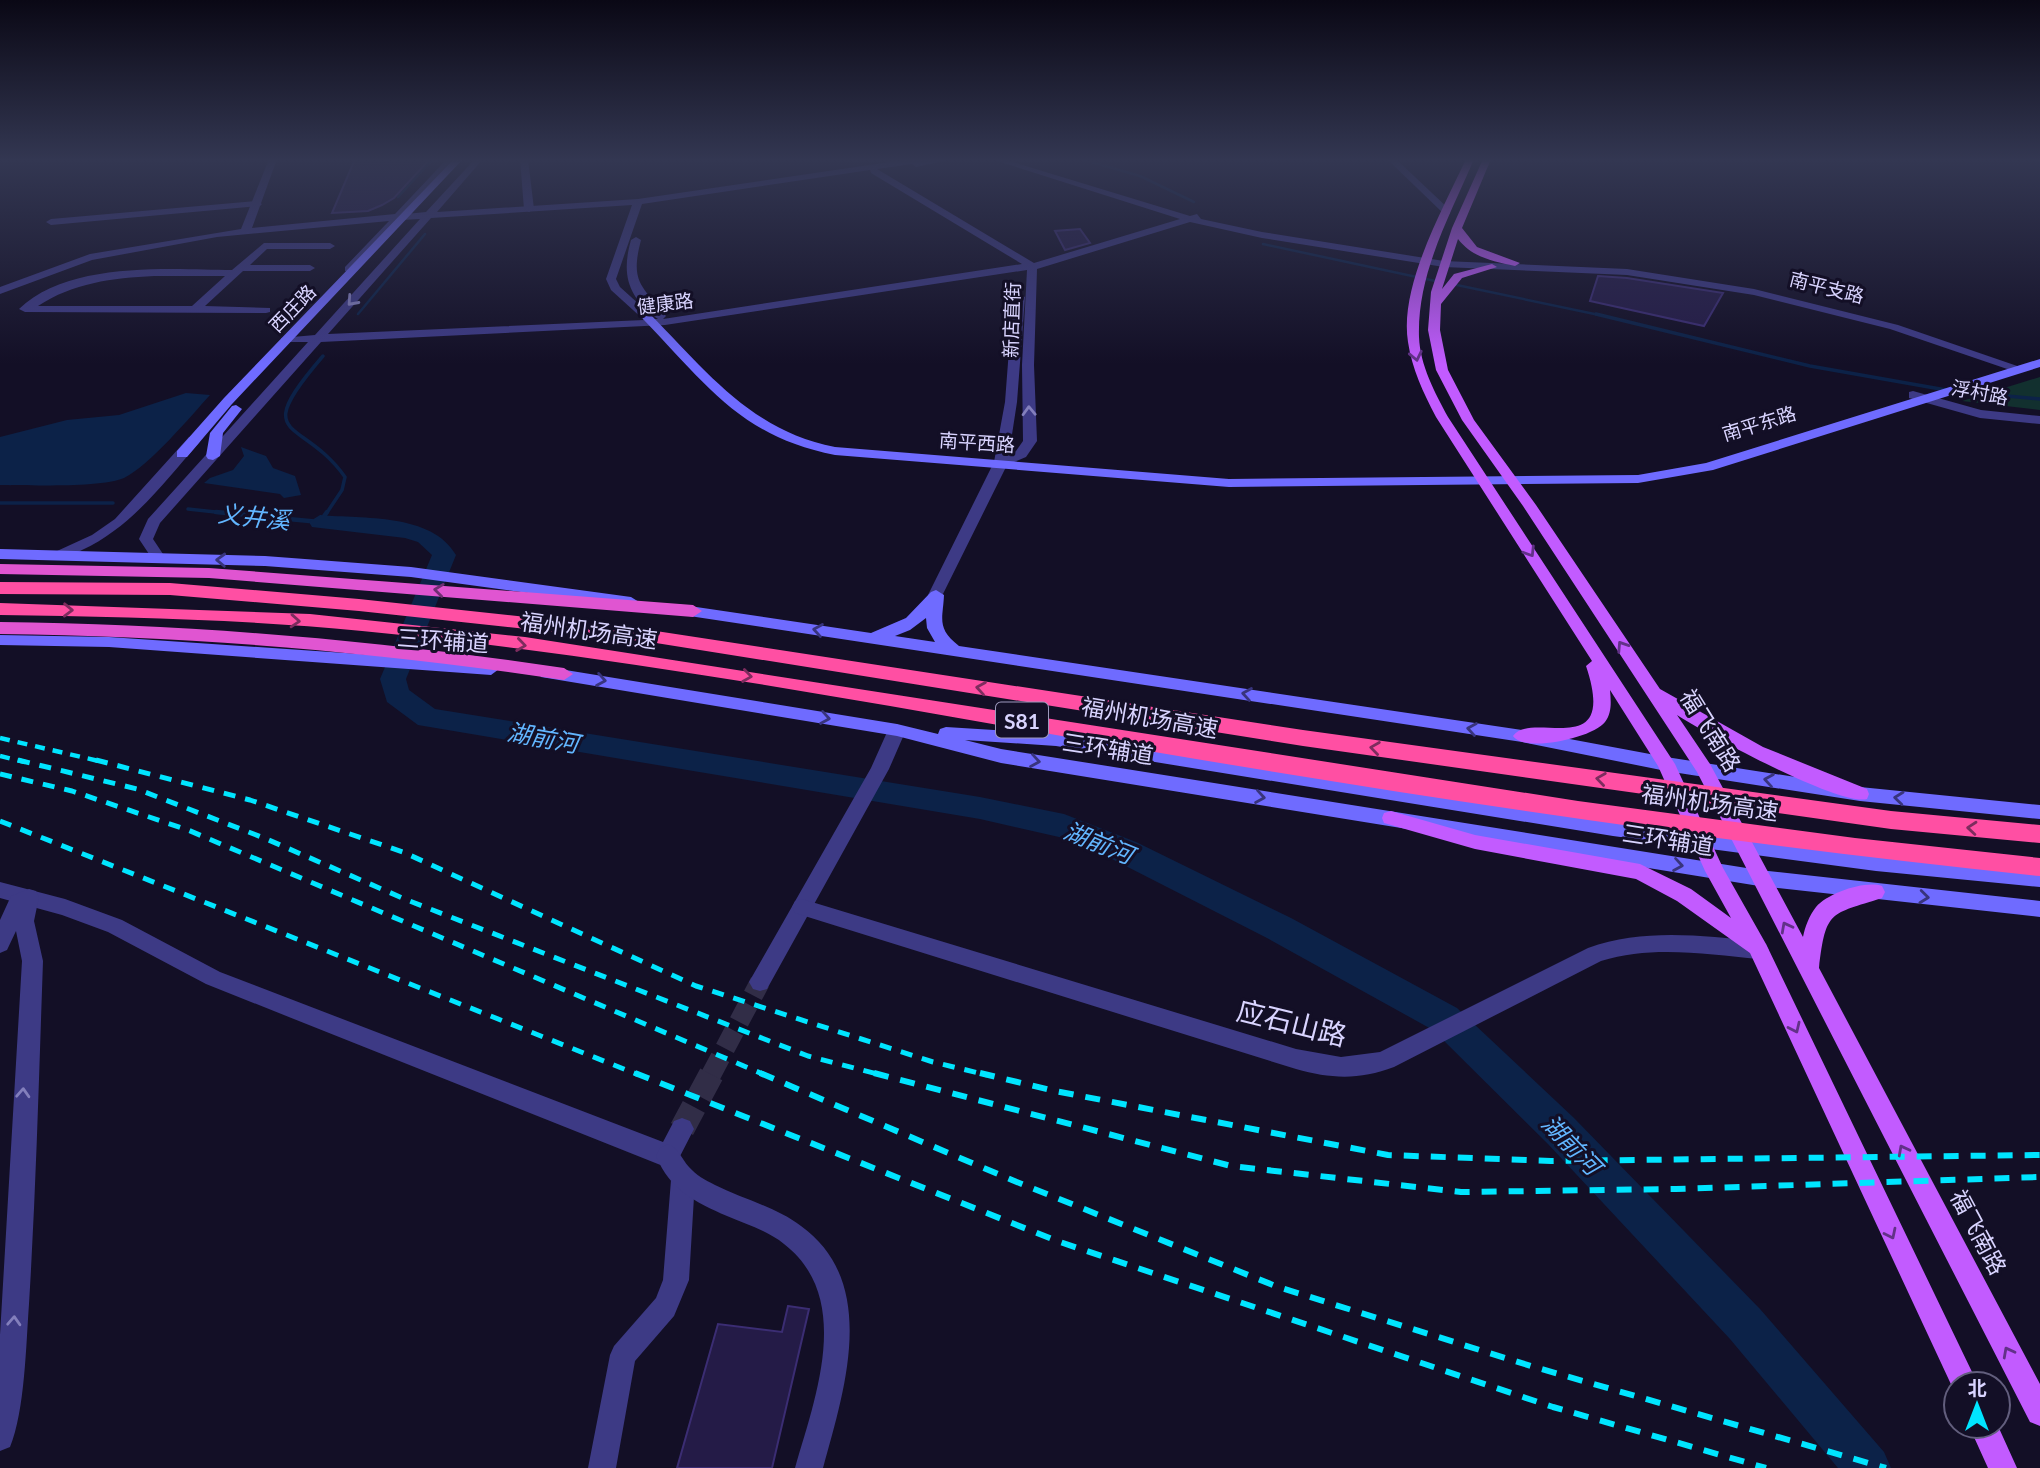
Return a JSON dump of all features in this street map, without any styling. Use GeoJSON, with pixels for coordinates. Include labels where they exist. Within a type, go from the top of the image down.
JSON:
{"type":"FeatureCollection","features":[{"type":"Feature","properties":{"kind":"highway"},"geometry":{"type":"LineString","coordinates":[[0,569],[117,569],[383,586],[412,580],[693,611]]}},
{"type":"Feature","properties":{"kind":"highway","name":"福州机场高速"},"geometry":{"type":"LineString","coordinates":[[0,588],[170,589],[359,605],[656,638],[1303,738],[1891,820],[2040,834]]}},
{"type":"Feature","properties":{"kind":"highway","name":"福州机场高速"},"geometry":{"type":"LineString","coordinates":[[0,609],[167,611],[411,629],[834,689],[1315,770],[1907,855],[2040,867]]}},
{"type":"Feature","properties":{"kind":"highway"},"geometry":{"type":"LineString","coordinates":[[0,628],[293,640],[382,655],[564,674]]}},
{"type":"Feature","properties":{"kind":"main road","name":"西庄路"},"geometry":{"type":"LineString","coordinates":[[182,454],[238,390],[393,228]]}},
{"type":"Feature","properties":{"kind":"main road"},"geometry":{"type":"LineString","coordinates":[[212,456],[217,433],[239,405],[406,228]]}},
{"type":"Feature","properties":{"kind":"main road","name":"福飞南路"},"geometry":{"type":"LineString","coordinates":[[1440,228],[1426,259],[1436,282],[1435,343],[1442,370],[1468,420],[1511,478],[1703,769],[2040,1412]]}},
{"type":"Feature","properties":{"kind":"main road"},"geometry":{"type":"LineString","coordinates":[[1457,228],[1462,241],[1474,251],[1516,263]]}},
{"type":"Feature","properties":{"kind":"main road","name":"福飞南路"},"geometry":{"type":"LineString","coordinates":[[1457,228],[1436,282],[1412,330],[1424,383],[1438,410],[1574,625],[1666,764],[1715,871],[1759,950],[1956,1370]]}},
{"type":"Feature","properties":{"kind":"main road"},"geometry":{"type":"LineString","coordinates":[[1436,282],[1492,267]]}},
{"type":"Feature","properties":{"kind":"main road","name":"南平西路"},"geometry":{"type":"LineString","coordinates":[[656,320],[719,393],[791,442],[835,451],[1006,458],[1229,483],[1484,479]]}},
{"type":"Feature","properties":{"kind":"main road","name":"南平东路"},"geometry":{"type":"LineString","coordinates":[[1484,479],[1631,480],[1679,474],[2017,366],[2040,355]]}},
{"type":"Feature","properties":{"kind":"main road","name":"南平东路"},"geometry":{"type":"LineString","coordinates":[[2017,366],[2040,363]]}},
{"type":"Feature","properties":{"kind":"main road"},"geometry":{"type":"LineString","coordinates":[[0,554],[158,557],[412,580]]}},
{"type":"Feature","properties":{"kind":"main road"},"geometry":{"type":"LineString","coordinates":[[866,637],[905,628],[922,615],[936,596]]}},
{"type":"Feature","properties":{"kind":"main road"},"geometry":{"type":"LineString","coordinates":[[936,596],[932,615],[935,632],[944,644],[954,650]]}},
{"type":"Feature","properties":{"kind":"main road"},"geometry":{"type":"LineString","coordinates":[[693,611],[1522,736],[1666,764],[1860,794],[2040,812]]}},
{"type":"Feature","properties":{"kind":"main road"},"geometry":{"type":"LineString","coordinates":[[1522,736],[1563,736],[1587,731],[1602,717],[1604,699],[1597,672],[1574,625]]}},
{"type":"Feature","properties":{"kind":"main road","name":"三环辅道"},"geometry":{"type":"LineString","coordinates":[[0,640],[109,642],[382,655]]}},
{"type":"Feature","properties":{"kind":"main road","name":"三环辅道"},"geometry":{"type":"LineString","coordinates":[[564,674],[897,730],[1001,755],[1715,871],[1875,892],[2040,909]]}},
{"type":"Feature","properties":{"kind":"main road"},"geometry":{"type":"LineString","coordinates":[[1649,687],[1710,730],[1746,749],[1860,794]]}},
{"type":"Feature","properties":{"kind":"main road"},"geometry":{"type":"LineString","coordinates":[[897,730],[1056,740],[1613,829],[1876,863],[2040,880]]}},
{"type":"Feature","properties":{"kind":"main road"},"geometry":{"type":"LineString","coordinates":[[1391,818],[1475,842],[1640,872],[1684,895],[1759,950]]}},
{"type":"Feature","properties":{"kind":"main road"},"geometry":{"type":"LineString","coordinates":[[1808,970],[1815,922],[1824,910],[1850,897],[1875,892]]}},
{"type":"Feature","properties":{"kind":"main road"},"geometry":{"type":"LineString","coordinates":[[1990,1440],[2003,1468]]}},
{"type":"Feature","properties":{"kind":"street"},"geometry":{"type":"LineString","coordinates":[[0,292],[90,257],[154,243],[277,228]]}},
{"type":"Feature","properties":{"kind":"street"},"geometry":{"type":"LineString","coordinates":[[62,554],[108,532],[130,512],[388,228]]}},
{"type":"Feature","properties":{"kind":"street"},"geometry":{"type":"LineString","coordinates":[[158,557],[146,539],[149,527],[416,228]]}},
{"type":"Feature","properties":{"kind":"street","name":"南平西路"},"geometry":{"type":"LineString","coordinates":[[633,228],[611,279],[615,288],[656,320]]}},
{"type":"Feature","properties":{"kind":"street","name":"南平西路"},"geometry":{"type":"LineString","coordinates":[[638,228],[629,275],[656,320]]}},
{"type":"Feature","properties":{"kind":"street"},"geometry":{"type":"LineString","coordinates":[[965,228],[1023,264]]}},
{"type":"Feature","properties":{"kind":"street","name":"健康路"},"geometry":{"type":"LineString","coordinates":[[288,337],[656,320],[1023,264],[1046,264],[1162,228]]}},
{"type":"Feature","properties":{"kind":"street"},"geometry":{"type":"LineString","coordinates":[[1225,228],[1426,259]]}},
{"type":"Feature","properties":{"kind":"street"},"geometry":{"type":"LineString","coordinates":[[1255,228],[1426,259]]}},
{"type":"Feature","properties":{"kind":"street"},"geometry":{"type":"LineString","coordinates":[[195,310],[264,246],[330,246]]}},
{"type":"Feature","properties":{"kind":"street"},"geometry":{"type":"LineString","coordinates":[[1426,259],[1436,282]]}},
{"type":"Feature","properties":{"kind":"street","name":"南平支路"},"geometry":{"type":"LineString","coordinates":[[1436,282],[1516,263],[1637,269],[1740,284],[1880,318],[2017,366]]}},
{"type":"Feature","properties":{"kind":"street","name":"新店直街"},"geometry":{"type":"LineString","coordinates":[[1006,458],[1025,450],[1030,440],[1023,264]]}},
{"type":"Feature","properties":{"kind":"street","name":"新店直街"},"geometry":{"type":"LineString","coordinates":[[936,596],[1006,458],[1023,264]]}},
{"type":"Feature","properties":{"kind":"street","name":"南平支路"},"geometry":{"type":"LineString","coordinates":[[1436,282],[1492,267],[1628,272],[1732,287],[1894,327],[2017,366]]}},
{"type":"Feature","properties":{"kind":"street"},"geometry":{"type":"LineString","coordinates":[[266,310],[25,309],[40,297],[118,272],[310,268]]}},
{"type":"Feature","properties":{"kind":"street","name":"浮村路"},"geometry":{"type":"LineString","coordinates":[[1923,395],[1980,414],[2040,420]]}},
{"type":"Feature","properties":{"kind":"street"},"geometry":{"type":"LineString","coordinates":[[760,982],[880,769],[897,730]]}},
{"type":"Feature","properties":{"kind":"street"},"geometry":{"type":"LineString","coordinates":[[0,944],[17,894]]}},
{"type":"Feature","properties":{"kind":"street"},"geometry":{"type":"LineString","coordinates":[[17,894],[115,926],[213,978],[668,1156],[683,1180],[795,1237],[809,1249],[828,1280],[836,1302],[837,1352],[809,1468]]}},
{"type":"Feature","properties":{"kind":"street"},"geometry":{"type":"LineString","coordinates":[[0,1437],[11,1364],[32,960],[17,894]]}},
{"type":"Feature","properties":{"kind":"street","name":"应石山路"},"geometry":{"type":"LineString","coordinates":[[802,907],[1327,1067],[1375,1064],[1444,1032],[1595,954],[1618,946],[1658,943],[1759,950]]}},
{"type":"Feature","properties":{"kind":"street"},"geometry":{"type":"LineString","coordinates":[[668,1156],[682,1129]]}},
{"type":"Feature","properties":{"kind":"street"},"geometry":{"type":"LineString","coordinates":[[602,1468],[623,1356],[672,1295],[676,1280],[683,1180]]}},
{"type":"Feature","properties":{"kind":"green space"},"geometry":{"type":"Polygon","coordinates":[[[2040,377],[2040,410],[1962,401],[2040,377]]]}},
{"type":"Feature","properties":{"kind":"water"},"geometry":{"type":"Polygon","coordinates":[[[186,393],[210,395],[157,452],[124,478],[82,485],[0,485],[0,437],[67,420],[119,415],[186,393]]]}},
{"type":"Feature","properties":{"kind":"water"},"geometry":{"type":"Polygon","coordinates":[[[241,447],[266,456],[273,468],[295,476],[301,495],[284,498],[280,494],[204,483],[210,478],[233,470],[244,456],[241,447]]]}},
{"type":"Feature","properties":{"kind":"building"},"geometry":{"type":"Polygon","coordinates":[[[1080,229],[1090,243],[1065,250],[1055,231],[1080,229]]]}},
{"type":"Feature","properties":{"kind":"building"},"geometry":{"type":"Polygon","coordinates":[[[1598,276],[1723,293],[1704,326],[1590,301],[1598,276]]]}},
{"type":"Feature","properties":{"kind":"building"},"geometry":{"type":"Polygon","coordinates":[[[788,1306],[809,1309],[772,1468],[677,1468],[718,1324],[782,1332],[788,1306]]]}},
{"type":"Feature","properties":{"kind":"waterway"},"geometry":{"type":"LineString","coordinates":[[358,314],[425,234]]}},
{"type":"Feature","properties":{"kind":"waterway"},"geometry":{"type":"LineString","coordinates":[[1263,244],[1440,282]]}},
{"type":"Feature","properties":{"kind":"waterway"},"geometry":{"type":"LineString","coordinates":[[1452,284],[1604,316]]}},
{"type":"Feature","properties":{"kind":"waterway"},"geometry":{"type":"LineString","coordinates":[[1596,314],[1810,366],[1946,390]]}},
{"type":"Feature","properties":{"kind":"waterway"},"geometry":{"type":"LineString","coordinates":[[323,356],[289,403],[286,416],[290,426],[329,458],[345,477],[342,490],[326,514]]}},
{"type":"Feature","properties":{"kind":"waterway"},"geometry":{"type":"LineString","coordinates":[[1954,391],[2040,399]]}},
{"type":"Feature","properties":{"kind":"waterway","name":"义井溪"},"geometry":{"type":"LineString","coordinates":[[0,503],[113,503]]}},
{"type":"Feature","properties":{"kind":"waterway","name":"义井溪"},"geometry":{"type":"LineString","coordinates":[[188,509],[234,514]]}},
{"type":"Feature","properties":{"kind":"waterway","name":"义井溪"},"geometry":{"type":"LineString","coordinates":[[216,512],[320,522],[327,512]]}},
{"type":"Feature","properties":{"kind":"waterway","name":"湖前河"},"geometry":{"type":"LineString","coordinates":[[320,522],[409,532],[426,537],[438,545],[444,555],[393,679],[397,695],[428,718],[980,808],[1064,826],[1125,851],[1279,928],[1445,1019],[1561,1131],[1745,1324],[1868,1468]]}},
{"type":"Feature","properties":{"kind":"tunnel"},"geometry":{"type":"LineString","coordinates":[[711,1075],[760,982]]}},
{"type":"Feature","properties":{"kind":"tunnel"},"geometry":{"type":"LineString","coordinates":[[682,1129],[712,1073]]}},
{"type":"Feature","properties":{"kind":"railway"},"geometry":{"type":"LineString","coordinates":[[0,738],[103,762]]}},
{"type":"Feature","properties":{"kind":"railway"},"geometry":{"type":"LineString","coordinates":[[0,756],[25,762]]}},
{"type":"Feature","properties":{"kind":"railway"},"geometry":{"type":"LineString","coordinates":[[18,760],[137,789],[264,838],[407,900],[808,1056],[881,1075]]}},
{"type":"Feature","properties":{"kind":"railway"},"geometry":{"type":"LineString","coordinates":[[96,760],[250,800],[403,852],[696,986],[933,1062],[987,1075]]}},
{"type":"Feature","properties":{"kind":"railway"},"geometry":{"type":"LineString","coordinates":[[0,774],[72,791],[188,830],[765,1075]]}},
{"type":"Feature","properties":{"kind":"railway"},"geometry":{"type":"LineString","coordinates":[[0,821],[639,1075]]}},
{"type":"Feature","properties":{"kind":"railway"},"geometry":{"type":"LineString","coordinates":[[635,1073],[1057,1241],[1553,1407],[1766,1468]]}},
{"type":"Feature","properties":{"kind":"railway"},"geometry":{"type":"LineString","coordinates":[[760,1073],[1012,1180],[1278,1287],[1531,1366],[1886,1468]]}},
{"type":"Feature","properties":{"kind":"railway"},"geometry":{"type":"LineString","coordinates":[[874,1073],[1231,1166],[1461,1192],[1676,1189],[2040,1177]]}},
{"type":"Feature","properties":{"kind":"railway"},"geometry":{"type":"LineString","coordinates":[[980,1073],[1055,1091],[1388,1155],[1551,1161],[2040,1155]]}}]}
